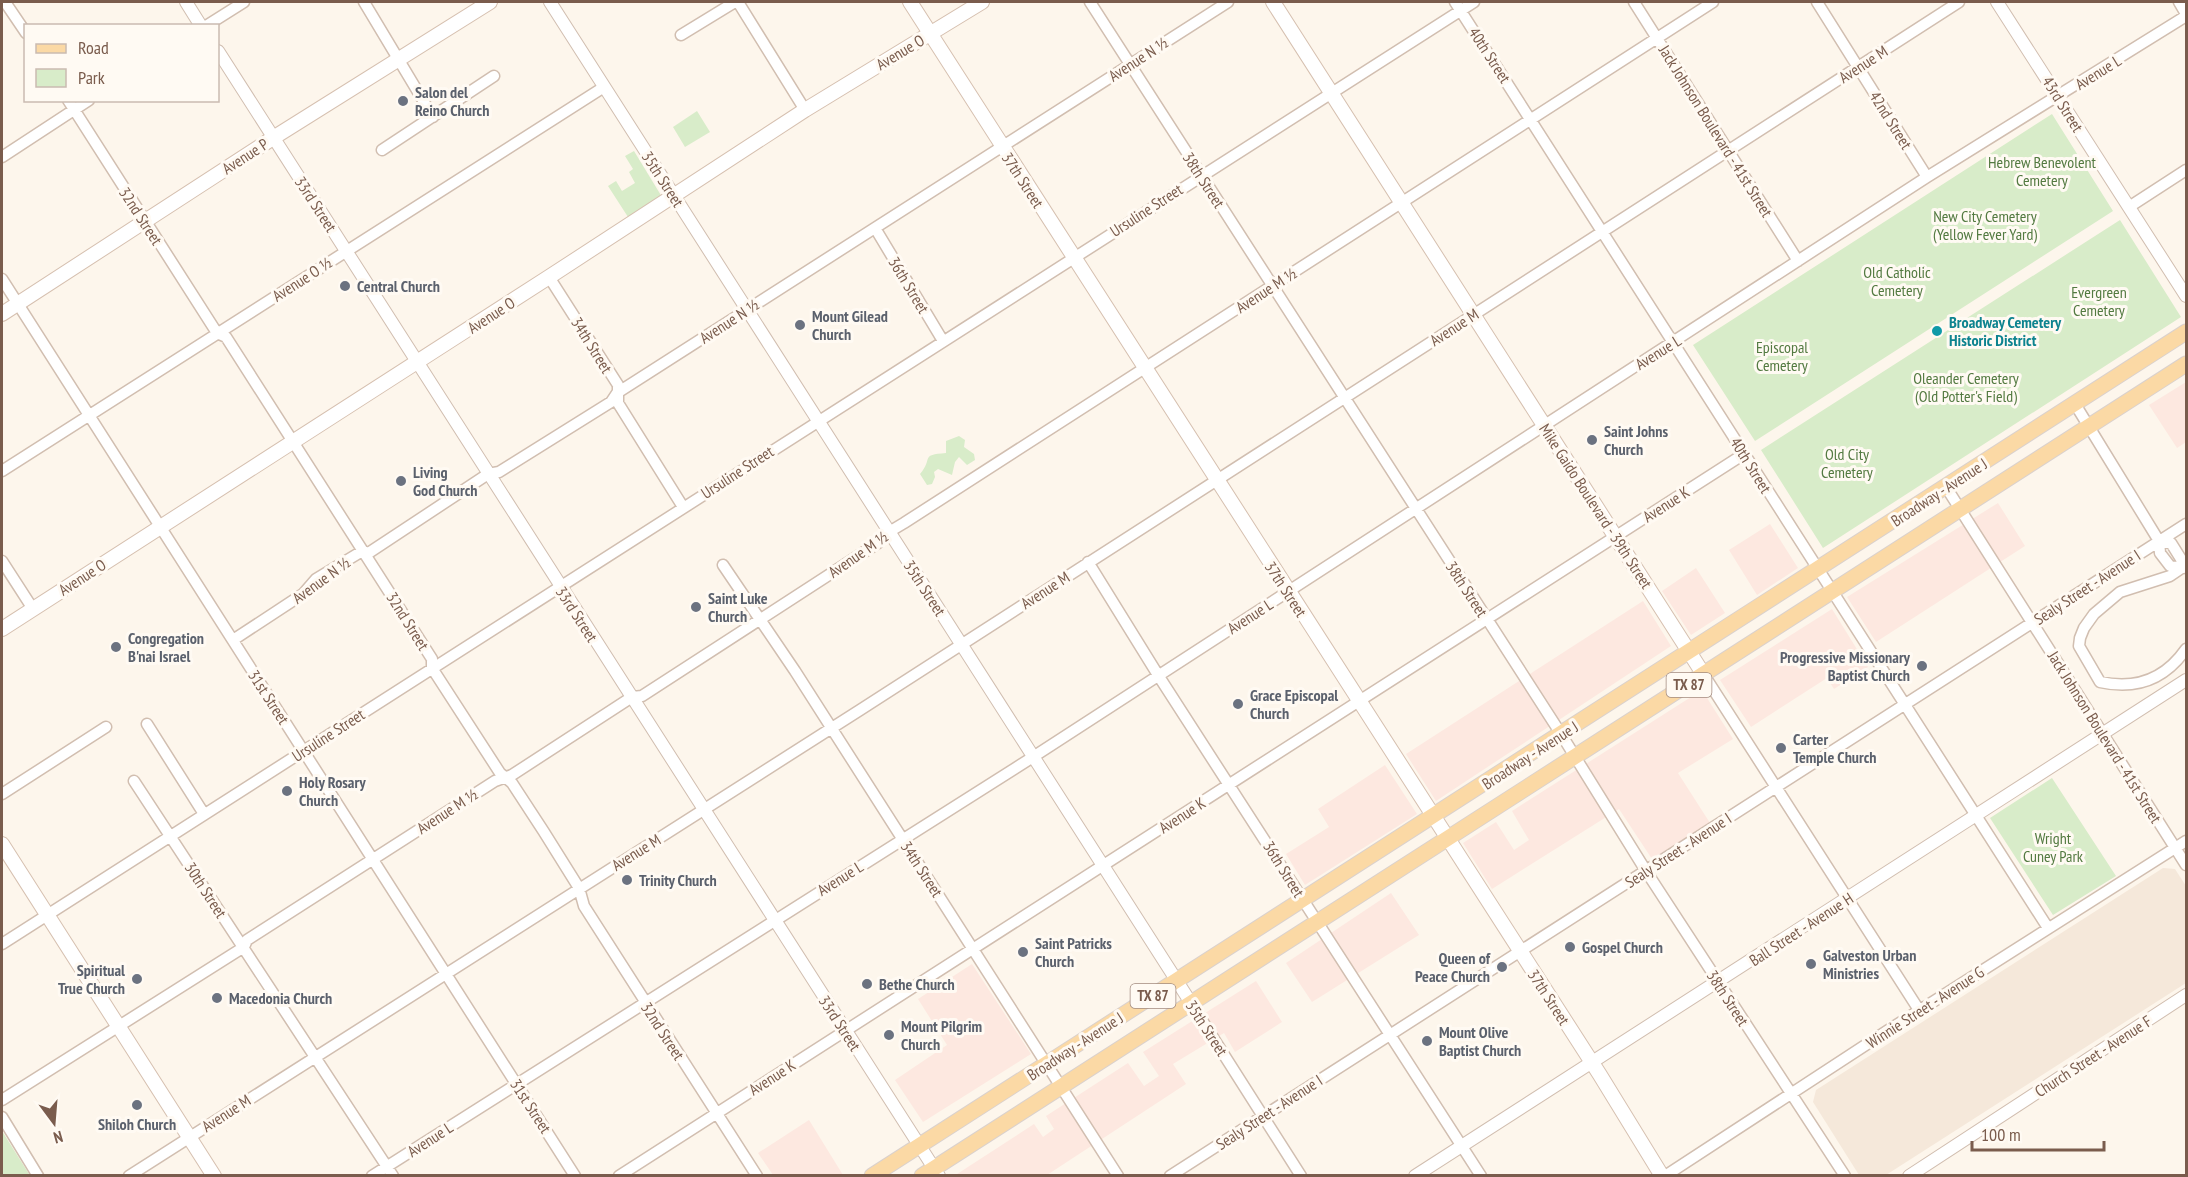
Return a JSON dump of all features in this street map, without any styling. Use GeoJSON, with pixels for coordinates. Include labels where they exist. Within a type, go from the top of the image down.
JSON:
{"type":"FeatureCollection","features":[{"type":"Feature","properties":{"kind":"main road","name":"Avenue P"},"geometry":{"type":"LineString","coordinates":[[2,314],[273,138],[490,2]]}},
{"type":"Feature","properties":{"kind":"main road","name":"37th Street"},"geometry":{"type":"LineString","coordinates":[[910,2],[1664,1176]]}},
{"type":"Feature","properties":{"kind":"main road","name":"Avenue O"},"geometry":{"type":"LineString","coordinates":[[2,629],[549,278],[805,110],[982,2]]}},
{"type":"Feature","properties":{"kind":"main road","name":"Mike Gaido Boulevard - 39th Street"},"geometry":{"type":"LineString","coordinates":[[1273,2],[1704,675]]}},
{"type":"Feature","properties":{"kind":"main road","name":"Broadway - Avenue J"},"geometry":{"type":"LineString","coordinates":[[872,1176],[2187,332]]}},
{"type":"Feature","properties":{"kind":"main road","name":"Broadway - Avenue J"},"geometry":{"type":"LineString","coordinates":[[932,1173],[1062,1086],[2187,364]]}},
{"type":"Feature","properties":{"kind":"main road"},"geometry":{"type":"LineString","coordinates":[[2,844],[214,1176]]}},
{"type":"Feature","properties":{"kind":"street"},"geometry":{"type":"LineString","coordinates":[[6,2],[24,30]]}},
{"type":"Feature","properties":{"kind":"street"},"geometry":{"type":"LineString","coordinates":[[186,2],[200,24]]}},
{"type":"Feature","properties":{"kind":"street"},"geometry":{"type":"LineString","coordinates":[[209,24],[244,2]]}},
{"type":"Feature","properties":{"kind":"street"},"geometry":{"type":"LineString","coordinates":[[364,2],[400,58],[405,73],[433,117]]}},
{"type":"Feature","properties":{"kind":"street","name":"35th Street"},"geometry":{"type":"LineString","coordinates":[[550,2],[1301,1176]]}},
{"type":"Feature","properties":{"kind":"street"},"geometry":{"type":"LineString","coordinates":[[681,35],[736,2],[805,110]]}},
{"type":"Feature","properties":{"kind":"street","name":"38th Street"},"geometry":{"type":"LineString","coordinates":[[1090,2],[1576,757],[1646,871],[1845,1176]]}},
{"type":"Feature","properties":{"kind":"street","name":"Avenue N ½"},"geometry":{"type":"LineString","coordinates":[[232,639],[303,594],[316,579],[357,554],[370,552],[488,474],[499,472],[611,402],[617,393],[1228,2]]}},
{"type":"Feature","properties":{"kind":"street","name":"Ursuline Street"},"geometry":{"type":"LineString","coordinates":[[2,944],[1331,92],[1457,6],[1474,2]]}},
{"type":"Feature","properties":{"kind":"street","name":"Jack Johnson Boulevard - 41st Street"},"geometry":{"type":"LineString","coordinates":[[1634,2],[1798,261]]}},
{"type":"Feature","properties":{"kind":"street","name":"Avenue M ½"},"geometry":{"type":"LineString","coordinates":[[2,1100],[244,947],[247,940],[495,780],[512,775],[632,697],[642,696],[882,541],[889,532],[1713,2]]}},
{"type":"Feature","properties":{"kind":"street","name":"42nd Street"},"geometry":{"type":"LineString","coordinates":[[1816,2],[1927,177]]}},
{"type":"Feature","properties":{"kind":"street","name":"Avenue M"},"geometry":{"type":"LineString","coordinates":[[129,1176],[832,728],[1959,2]]}},
{"type":"Feature","properties":{"kind":"street","name":"43rd Street"},"geometry":{"type":"LineString","coordinates":[[1997,2],[2187,296]]}},
{"type":"Feature","properties":{"kind":"street"},"geometry":{"type":"LineString","coordinates":[[2179,2],[2187,15]]}},
{"type":"Feature","properties":{"kind":"street","name":"40th Street"},"geometry":{"type":"LineString","coordinates":[[1457,6],[2048,928]]}},
{"type":"Feature","properties":{"kind":"street","name":"Avenue L"},"geometry":{"type":"LineString","coordinates":[[372,1176],[390,1171],[517,1083],[1033,757],[1927,177],[2187,15]]}},
{"type":"Feature","properties":{"kind":"street","name":"33rd Street"},"geometry":{"type":"LineString","coordinates":[[219,53],[919,1145],[932,1173]]}},
{"type":"Feature","properties":{"kind":"street"},"geometry":{"type":"LineString","coordinates":[[382,150],[494,76]]}},
{"type":"Feature","properties":{"kind":"street","name":"Avenue O ½"},"geometry":{"type":"LineString","coordinates":[[2,471],[604,87]]}},
{"type":"Feature","properties":{"kind":"street"},"geometry":{"type":"LineString","coordinates":[[2,157],[71,105]]}},
{"type":"Feature","properties":{"kind":"street","name":"32nd Street"},"geometry":{"type":"LineString","coordinates":[[71,105],[144,221],[218,333],[226,337],[364,552],[432,659],[432,668],[504,777],[512,783],[579,888],[584,906],[757,1176]]}},
{"type":"Feature","properties":{"kind":"street"},"geometry":{"type":"LineString","coordinates":[[2128,207],[2187,170]]}},
{"type":"Feature","properties":{"kind":"street","name":"36th Street"},"geometry":{"type":"LineString","coordinates":[[875,228],[943,341]]}},
{"type":"Feature","properties":{"kind":"street","name":"34th Street"},"geometry":{"type":"LineString","coordinates":[[549,278],[618,385],[618,403],[683,507]]}},
{"type":"Feature","properties":{"kind":"street","name":"31st Street"},"geometry":{"type":"LineString","coordinates":[[2,279],[575,1176]]}},
{"type":"Feature","properties":{"kind":"street"},"geometry":{"type":"LineString","coordinates":[[2075,404],[2159,541],[2171,543],[2185,567],[2170,576],[2120,592],[2094,614],[2084,628],[2079,646],[2100,682],[2115,686],[2136,683],[2166,672],[2187,649]]}},
{"type":"Feature","properties":{"kind":"street","name":"Avenue K"},"geometry":{"type":"LineString","coordinates":[[619,1176],[1744,454]]}},
{"type":"Feature","properties":{"kind":"street","name":"Jack Johnson Boulevard - 41st Street"},"geometry":{"type":"LineString","coordinates":[[1946,487],[2187,865]]}},
{"type":"Feature","properties":{"kind":"street","name":"Sealy Street - Avenue I"},"geometry":{"type":"LineString","coordinates":[[1170,1176],[2187,524]]}},
{"type":"Feature","properties":{"kind":"street"},"geometry":{"type":"LineString","coordinates":[[2,561],[33,609]]}},
{"type":"Feature","properties":{"kind":"street","name":"36th Street"},"geometry":{"type":"LineString","coordinates":[[1088,562],[1158,675],[1480,1176]]}},
{"type":"Feature","properties":{"kind":"street","name":"34th Street"},"geometry":{"type":"LineString","coordinates":[[723,565],[832,728],[1118,1176]]}},
{"type":"Feature","properties":{"kind":"street","name":"Mike Gaido Boulevard - 39th Street"},"geometry":{"type":"LineString","coordinates":[[1704,675],[1919,1010]]}},
{"type":"Feature","properties":{"kind":"street","name":"Ball Street - Avenue H"},"geometry":{"type":"LineString","coordinates":[[1415,1176],[2187,680]]}},
{"type":"Feature","properties":{"kind":"street"},"geometry":{"type":"LineString","coordinates":[[147,724],[204,814]]}},
{"type":"Feature","properties":{"kind":"street"},"geometry":{"type":"LineString","coordinates":[[2,794],[106,727]]}},
{"type":"Feature","properties":{"kind":"street","name":"30th Street"},"geometry":{"type":"LineString","coordinates":[[134,781],[315,1056]]}},
{"type":"Feature","properties":{"kind":"street","name":"Winnie Street - Avenue G"},"geometry":{"type":"LineString","coordinates":[[1664,1176],[1919,1010],[2187,841]]}},
{"type":"Feature","properties":{"kind":"street","name":"Church Street - Avenue F"},"geometry":{"type":"LineString","coordinates":[[1909,1176],[2187,995]]}},
{"type":"Feature","properties":{"kind":"street"},"geometry":{"type":"LineString","coordinates":[[315,1056],[390,1171]]}},
{"type":"Feature","properties":{"kind":"street"},"geometry":{"type":"LineString","coordinates":[[2,1117],[38,1176]]}},
{"type":"Feature","properties":{"kind":"shaded area"},"geometry":{"type":"Polygon","coordinates":[[[2186,382],[2186,442],[2177,448],[2149,405],[2186,382]]]}},
{"type":"Feature","properties":{"kind":"shaded area"},"geometry":{"type":"Polygon","coordinates":[[[1998,503],[2025,546],[1876,642],[1847,597],[1998,503]]]}},
{"type":"Feature","properties":{"kind":"shaded area"},"geometry":{"type":"Polygon","coordinates":[[[1770,524],[1798,568],[1757,595],[1729,550],[1770,524]]]}},
{"type":"Feature","properties":{"kind":"shaded area"},"geometry":{"type":"Polygon","coordinates":[[[1696,568],[1725,613],[1691,635],[1662,591],[1696,568]]]}},
{"type":"Feature","properties":{"kind":"shaded area"},"geometry":{"type":"Polygon","coordinates":[[[1643,601],[1671,646],[1436,801],[1406,754],[1643,601]]]}},
{"type":"Feature","properties":{"kind":"shaded area"},"geometry":{"type":"Polygon","coordinates":[[[1832,609],[1868,667],[1834,689],[1827,678],[1751,727],[1720,680],[1832,609]]]}},
{"type":"Feature","properties":{"kind":"shaded area"},"geometry":{"type":"Polygon","coordinates":[[[1702,690],[1733,739],[1678,773],[1710,823],[1652,859],[1619,809],[1492,889],[1463,843],[1496,822],[1514,850],[1529,840],[1512,811],[1702,690]]]}},
{"type":"Feature","properties":{"kind":"shaded area"},"geometry":{"type":"Polygon","coordinates":[[[1385,765],[1417,814],[1305,885],[1286,854],[1329,827],[1318,809],[1385,765]]]}},
{"type":"Feature","properties":{"kind":"shaded area"},"geometry":{"type":"Polygon","coordinates":[[[2163,868],[2175,869],[2186,886],[2186,983],[1886,1175],[1859,1175],[1813,1102],[1816,1090],[2163,868]]]}},
{"type":"Feature","properties":{"kind":"shaded area"},"geometry":{"type":"Polygon","coordinates":[[[1391,893],[1419,935],[1312,1002],[1286,963],[1391,893]]]}},
{"type":"Feature","properties":{"kind":"shaded area"},"geometry":{"type":"Polygon","coordinates":[[[972,964],[1031,1054],[923,1122],[895,1080],[947,1045],[918,999],[972,964]]]}},
{"type":"Feature","properties":{"kind":"shaded area"},"geometry":{"type":"Polygon","coordinates":[[[1256,981],[1282,1022],[1235,1052],[1224,1033],[1173,1064],[1186,1084],[1047,1175],[954,1176],[1034,1124],[1043,1137],[1054,1129],[1046,1116],[1128,1063],[1144,1086],[1159,1076],[1143,1052],[1256,981]]]}},
{"type":"Feature","properties":{"kind":"shaded area"},"geometry":{"type":"Polygon","coordinates":[[[809,1120],[843,1175],[773,1175],[758,1153],[809,1120]]]}},
{"type":"Feature","properties":{"kind":"green space"},"geometry":{"type":"Polygon","coordinates":[[[697,111],[710,132],[685,147],[673,127],[697,111]]]}},
{"type":"Feature","properties":{"kind":"green space"},"geometry":{"type":"Polygon","coordinates":[[[2052,114],[2113,211],[1755,441],[1693,345],[2052,114]]]}},
{"type":"Feature","properties":{"kind":"green space"},"geometry":{"type":"Polygon","coordinates":[[[634,151],[662,197],[628,217],[608,186],[616,181],[622,191],[635,183],[629,172],[633,169],[625,156],[634,151]]]}},
{"type":"Feature","properties":{"kind":"green space"},"geometry":{"type":"Polygon","coordinates":[[[2120,220],[2181,317],[1823,548],[1761,450],[2120,220]]]}},
{"type":"Feature","properties":{"kind":"green space"},"geometry":{"type":"Polygon","coordinates":[[[959,436],[965,440],[964,447],[974,454],[975,460],[967,465],[959,457],[955,462],[952,475],[938,469],[934,472],[935,477],[932,484],[927,485],[920,474],[928,458],[946,453],[946,441],[959,436]]]}},
{"type":"Feature","properties":{"kind":"green space","name":"Wright Cuney Park"},"geometry":{"type":"Polygon","coordinates":[[[2052,778],[2116,876],[2053,915],[1990,818],[2052,778]]]}},
{"type":"Feature","properties":{"kind":"green space"},"geometry":{"type":"Polygon","coordinates":[[[2,1131],[29,1174],[30,1175],[2,1175],[2,1131]]]}},
{"type":"Feature","properties":{"kind":"place","name":"Salon del Reino Church"},"geometry":{"type":"Point","coordinates":[403,101]}},
{"type":"Feature","properties":{"kind":"place","name":"Central Church"},"geometry":{"type":"Point","coordinates":[345,286]}},
{"type":"Feature","properties":{"kind":"place","name":"Mount Gilead Church"},"geometry":{"type":"Point","coordinates":[800,325]}},
{"type":"Feature","properties":{"kind":"place","name":"Broadway Cemetery Historic District"},"geometry":{"type":"Point","coordinates":[1937,331]}},
{"type":"Feature","properties":{"kind":"place","name":"Saint Johns Church"},"geometry":{"type":"Point","coordinates":[1592,440]}},
{"type":"Feature","properties":{"kind":"place","name":"Living God Church"},"geometry":{"type":"Point","coordinates":[401,481]}},
{"type":"Feature","properties":{"kind":"place","name":"Saint Luke Church"},"geometry":{"type":"Point","coordinates":[696,607]}},
{"type":"Feature","properties":{"kind":"place","name":"Congregation B'nai Israel"},"geometry":{"type":"Point","coordinates":[116,647]}},
{"type":"Feature","properties":{"kind":"place","name":"Progressive Missionary Baptist Church"},"geometry":{"type":"Point","coordinates":[1922,666]}},
{"type":"Feature","properties":{"kind":"place","name":"Grace Episcopal Church"},"geometry":{"type":"Point","coordinates":[1238,704]}},
{"type":"Feature","properties":{"kind":"place","name":"Carter Temple Church"},"geometry":{"type":"Point","coordinates":[1781,748]}},
{"type":"Feature","properties":{"kind":"place","name":"Holy Rosary Church"},"geometry":{"type":"Point","coordinates":[287,791]}},
{"type":"Feature","properties":{"kind":"place","name":"Trinity Church"},"geometry":{"type":"Point","coordinates":[627,880]}},
{"type":"Feature","properties":{"kind":"place","name":"Gospel Church"},"geometry":{"type":"Point","coordinates":[1570,947]}},
{"type":"Feature","properties":{"kind":"place","name":"Saint Patricks Church"},"geometry":{"type":"Point","coordinates":[1023,952]}},
{"type":"Feature","properties":{"kind":"place","name":"Galveston Urban Ministries"},"geometry":{"type":"Point","coordinates":[1811,964]}},
{"type":"Feature","properties":{"kind":"place","name":"Queen of Peace Church"},"geometry":{"type":"Point","coordinates":[1502,967]}},
{"type":"Feature","properties":{"kind":"place","name":"Spiritual True Church"},"geometry":{"type":"Point","coordinates":[137,979]}},
{"type":"Feature","properties":{"kind":"place","name":"Bethe Church"},"geometry":{"type":"Point","coordinates":[867,984]}},
{"type":"Feature","properties":{"kind":"place","name":"Macedonia Church"},"geometry":{"type":"Point","coordinates":[217,998]}},
{"type":"Feature","properties":{"kind":"place","name":"Mount Pilgrim Church"},"geometry":{"type":"Point","coordinates":[889,1035]}},
{"type":"Feature","properties":{"kind":"place","name":"Mount Olive Baptist Church"},"geometry":{"type":"Point","coordinates":[1427,1041]}},
{"type":"Feature","properties":{"kind":"place","name":"Shiloh Church"},"geometry":{"type":"Point","coordinates":[137,1105]}},
{"type":"Feature","properties":{"kind":"park label","name":"Hebrew Benevolent Cemetery"},"geometry":{"type":"Point","coordinates":[2042,171]}},
{"type":"Feature","properties":{"kind":"park label","name":"New City Cemetery (Yellow Fever Yard)"},"geometry":{"type":"Point","coordinates":[1985,225]}},
{"type":"Feature","properties":{"kind":"park label","name":"Old Catholic Cemetery"},"geometry":{"type":"Point","coordinates":[1897,281]}},
{"type":"Feature","properties":{"kind":"park label","name":"Evergreen Cemetery"},"geometry":{"type":"Point","coordinates":[2099,301]}},
{"type":"Feature","properties":{"kind":"park label","name":"Episcopal Cemetery"},"geometry":{"type":"Point","coordinates":[1782,356]}},
{"type":"Feature","properties":{"kind":"park label","name":"Oleander Cemetery (Old Potter's Field)"},"geometry":{"type":"Point","coordinates":[1966,387]}},
{"type":"Feature","properties":{"kind":"park label","name":"Old City Cemetery"},"geometry":{"type":"Point","coordinates":[1847,463]}}]}
